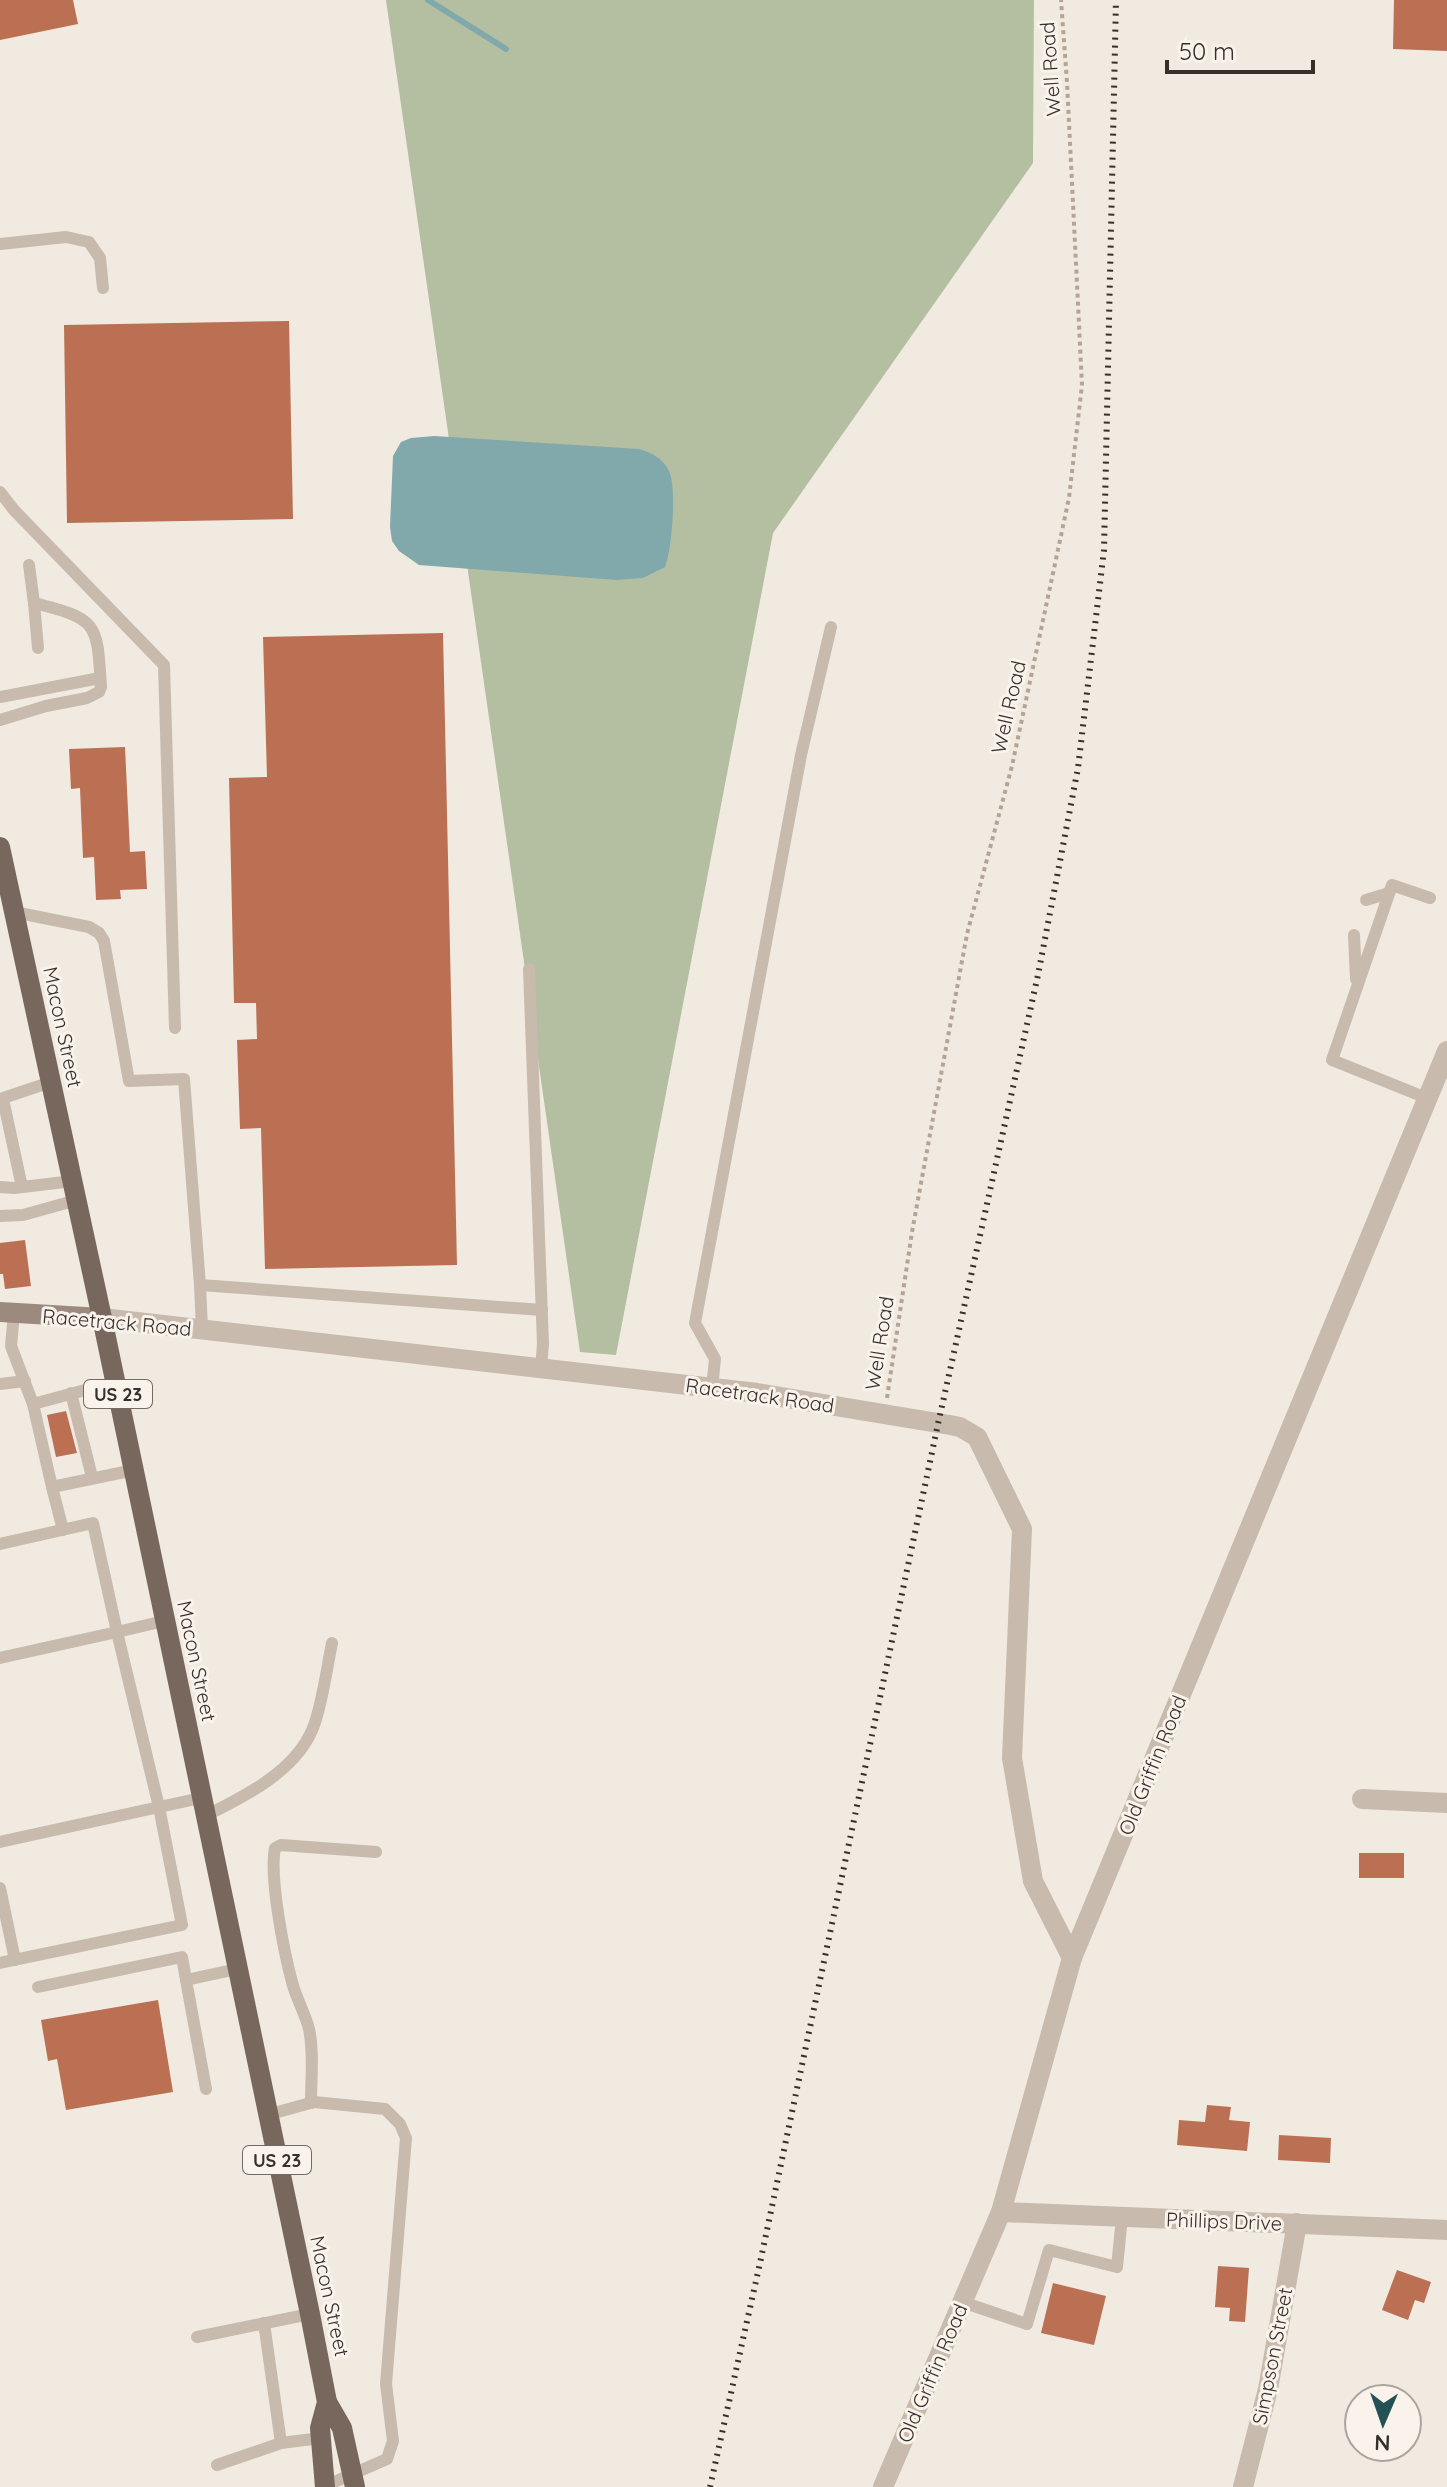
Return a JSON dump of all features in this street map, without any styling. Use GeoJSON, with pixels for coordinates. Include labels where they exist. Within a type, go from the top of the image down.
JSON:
{"type":"FeatureCollection","features":[{"type":"Feature","properties":{"kind":"main road","name":"Macon Street"},"geometry":{"type":"LineString","coordinates":[[0,847],[7,912],[75,1190],[310,2314],[327,2402],[320,2428],[325,2486]]}},
{"type":"Feature","properties":{"kind":"main road","name":"US 23"},"geometry":{"type":"LineString","coordinates":[[327,2402],[342,2428],[353,2481]]}},
{"type":"Feature","properties":{"kind":"street","name":"Old Griffin Road"},"geometry":{"type":"LineString","coordinates":[[883,2487],[1001,2212],[1072,1958],[1447,1051]]}},
{"type":"Feature","properties":{"kind":"street","name":"Racetrack Road"},"geometry":{"type":"LineString","coordinates":[[7,1312],[102,1318],[712,1388],[885,1413],[960,1427],[977,1437],[1022,1529],[1012,1758],[1033,1881],[1072,1958]]}},
{"type":"Feature","properties":{"kind":"street"},"geometry":{"type":"LineString","coordinates":[[1362,1799],[1447,1803]]}},
{"type":"Feature","properties":{"kind":"street","name":"Phillips Drive"},"geometry":{"type":"LineString","coordinates":[[1001,2212],[1447,2230]]}},
{"type":"Feature","properties":{"kind":"street","name":"Simpson Street"},"geometry":{"type":"LineString","coordinates":[[1243,2487],[1268,2389],[1297,2223]]}},
{"type":"Feature","properties":{"kind":"lane"},"geometry":{"type":"LineString","coordinates":[[0,244],[66,237],[89,242],[100,258],[103,288]]}},
{"type":"Feature","properties":{"kind":"lane"},"geometry":{"type":"LineString","coordinates":[[0,492],[164,665],[175,1028]]}},
{"type":"Feature","properties":{"kind":"lane"},"geometry":{"type":"LineString","coordinates":[[29,565],[38,648]]}},
{"type":"Feature","properties":{"kind":"lane"},"geometry":{"type":"LineString","coordinates":[[0,720],[87,698],[99,692],[96,637],[90,626],[73,613],[34,603]]}},
{"type":"Feature","properties":{"kind":"lane"},"geometry":{"type":"LineString","coordinates":[[712,1388],[715,1359],[695,1323],[801,755],[831,627]]}},
{"type":"Feature","properties":{"kind":"lane"},"geometry":{"type":"LineString","coordinates":[[0,697],[100,678]]}},
{"type":"Feature","properties":{"kind":"lane"},"geometry":{"type":"LineString","coordinates":[[1366,900],[1390,889],[1430,898]]}},
{"type":"Feature","properties":{"kind":"lane"},"geometry":{"type":"LineString","coordinates":[[1390,889],[1332,1060],[1429,1099]]}},
{"type":"Feature","properties":{"kind":"lane"},"geometry":{"type":"LineString","coordinates":[[7,912],[89,927],[99,933],[104,941],[129,1081],[184,1079],[202,1329]]}},
{"type":"Feature","properties":{"kind":"lane"},"geometry":{"type":"LineString","coordinates":[[1354,935],[1356,987]]}},
{"type":"Feature","properties":{"kind":"lane"},"geometry":{"type":"LineString","coordinates":[[529,969],[542,1310],[541,1368]]}},
{"type":"Feature","properties":{"kind":"lane"},"geometry":{"type":"LineString","coordinates":[[22,1187],[2,1099],[51,1082]]}},
{"type":"Feature","properties":{"kind":"lane"},"geometry":{"type":"LineString","coordinates":[[0,1187],[75,1190]]}},
{"type":"Feature","properties":{"kind":"lane"},"geometry":{"type":"LineString","coordinates":[[0,1216],[23,1215],[75,1190]]}},
{"type":"Feature","properties":{"kind":"lane"},"geometry":{"type":"LineString","coordinates":[[200,1285],[542,1310]]}},
{"type":"Feature","properties":{"kind":"lane"},"geometry":{"type":"LineString","coordinates":[[7,1312],[11,1346],[47,1439],[52,1487],[63,1530]]}},
{"type":"Feature","properties":{"kind":"lane"},"geometry":{"type":"LineString","coordinates":[[0,1384],[25,1381]]}},
{"type":"Feature","properties":{"kind":"lane"},"geometry":{"type":"LineString","coordinates":[[33,1404],[115,1382]]}},
{"type":"Feature","properties":{"kind":"lane"},"geometry":{"type":"LineString","coordinates":[[71,1393],[78,1432],[92,1477]]}},
{"type":"Feature","properties":{"kind":"lane"},"geometry":{"type":"LineString","coordinates":[[52,1487],[134,1470]]}},
{"type":"Feature","properties":{"kind":"lane"},"geometry":{"type":"LineString","coordinates":[[0,1544],[93,1523],[159,1807],[182,1925],[0,1963]]}},
{"type":"Feature","properties":{"kind":"lane"},"geometry":{"type":"LineString","coordinates":[[0,1658],[164,1621]]}},
{"type":"Feature","properties":{"kind":"lane"},"geometry":{"type":"LineString","coordinates":[[0,1842],[159,1807],[203,1807],[246,1796],[292,1759],[313,1729],[332,1643]]}},
{"type":"Feature","properties":{"kind":"lane"},"geometry":{"type":"LineString","coordinates":[[311,2103],[309,2028],[292,1982],[276,1900],[275,1848],[281,1845],[376,1852]]}},
{"type":"Feature","properties":{"kind":"lane"},"geometry":{"type":"LineString","coordinates":[[0,1888],[15,1960]]}},
{"type":"Feature","properties":{"kind":"lane"},"geometry":{"type":"LineString","coordinates":[[38,1987],[182,1957],[206,2089]]}},
{"type":"Feature","properties":{"kind":"lane"},"geometry":{"type":"LineString","coordinates":[[186,1980],[237,1969]]}},
{"type":"Feature","properties":{"kind":"lane"},"geometry":{"type":"LineString","coordinates":[[267,2115],[311,2103],[385,2109],[400,2124],[406,2138],[386,2384],[393,2441],[387,2459],[353,2481],[325,2486]]}},
{"type":"Feature","properties":{"kind":"lane"},"geometry":{"type":"LineString","coordinates":[[962,2302],[1027,2324],[1049,2250],[1117,2267],[1122,2217]]}},
{"type":"Feature","properties":{"kind":"lane"},"geometry":{"type":"LineString","coordinates":[[197,2337],[310,2314]]}},
{"type":"Feature","properties":{"kind":"lane"},"geometry":{"type":"LineString","coordinates":[[264,2323],[281,2443]]}},
{"type":"Feature","properties":{"kind":"lane"},"geometry":{"type":"LineString","coordinates":[[217,2465],[281,2443],[321,2438]]}},
{"type":"Feature","properties":{"kind":"path","name":"Well Road"},"geometry":{"type":"LineString","coordinates":[[885,1413],[912,1232],[967,934],[1012,766],[1069,498],[1082,385],[1061,0]]}},
{"type":"Feature","properties":{"kind":"green space"},"geometry":{"type":"Polygon","coordinates":[[[386,0],[1034,0],[1033,163],[773,533],[616,1355],[580,1352],[386,0]]]}},
{"type":"Feature","properties":{"kind":"water"},"geometry":{"type":"Polygon","coordinates":[[[434,436],[639,449],[653,454],[667,466],[673,490],[671,533],[665,567],[643,578],[617,580],[419,565],[399,551],[392,541],[393,456],[401,442],[434,436]]]}},
{"type":"Feature","properties":{"kind":"building"},"geometry":{"type":"Polygon","coordinates":[[[0,0],[73,0],[78,24],[0,40],[0,0]]]}},
{"type":"Feature","properties":{"kind":"building"},"geometry":{"type":"Polygon","coordinates":[[[1394,0],[1447,0],[1447,51],[1393,49],[1394,0]]]}},
{"type":"Feature","properties":{"kind":"building"},"geometry":{"type":"Polygon","coordinates":[[[289,321],[293,519],[67,523],[64,325],[289,321]]]}},
{"type":"Feature","properties":{"kind":"building"},"geometry":{"type":"Polygon","coordinates":[[[443,633],[457,1265],[265,1269],[261,1128],[240,1129],[237,1040],[257,1039],[256,1003],[234,1003],[229,778],[267,777],[263,637],[443,633]]]}},
{"type":"Feature","properties":{"kind":"building"},"geometry":{"type":"Polygon","coordinates":[[[125,747],[130,852],[145,851],[147,889],[120,890],[121,899],[96,900],[94,857],[83,858],[80,788],[71,789],[69,749],[125,747]]]}},
{"type":"Feature","properties":{"kind":"building"},"geometry":{"type":"Polygon","coordinates":[[[25,1240],[31,1286],[5,1289],[3,1274],[0,1274],[0,1243],[25,1240]]]}},
{"type":"Feature","properties":{"kind":"building"},"geometry":{"type":"Polygon","coordinates":[[[66,1411],[77,1453],[56,1457],[47,1415],[66,1411]]]}},
{"type":"Feature","properties":{"kind":"building"},"geometry":{"type":"Polygon","coordinates":[[[1359,1853],[1404,1853],[1404,1878],[1359,1878],[1359,1853]]]}},
{"type":"Feature","properties":{"kind":"building"},"geometry":{"type":"Polygon","coordinates":[[[158,2000],[173,2092],[66,2110],[57,2059],[48,2061],[41,2020],[158,2000]]]}},
{"type":"Feature","properties":{"kind":"building"},"geometry":{"type":"Polygon","coordinates":[[[1207,2105],[1231,2107],[1229,2120],[1250,2122],[1247,2151],[1177,2145],[1179,2120],[1205,2122],[1207,2105]]]}},
{"type":"Feature","properties":{"kind":"building"},"geometry":{"type":"Polygon","coordinates":[[[1279,2135],[1331,2138],[1330,2163],[1278,2160],[1279,2135]]]}},
{"type":"Feature","properties":{"kind":"building"},"geometry":{"type":"Polygon","coordinates":[[[1218,2266],[1249,2268],[1245,2322],[1229,2321],[1230,2308],[1215,2307],[1218,2266]]]}},
{"type":"Feature","properties":{"kind":"building"},"geometry":{"type":"Polygon","coordinates":[[[1397,2270],[1431,2282],[1424,2303],[1415,2300],[1408,2320],[1382,2310],[1397,2270]]]}},
{"type":"Feature","properties":{"kind":"building"},"geometry":{"type":"Polygon","coordinates":[[[1053,2283],[1106,2296],[1094,2345],[1041,2333],[1053,2283]]]}},
{"type":"Feature","properties":{"kind":"waterway"},"geometry":{"type":"LineString","coordinates":[[428,0],[506,49]]}},
{"type":"Feature","properties":{"kind":"railway"},"geometry":{"type":"LineString","coordinates":[[710,2487],[938,1424],[1038,975],[1078,768],[1104,550],[1116,0]]}}]}
